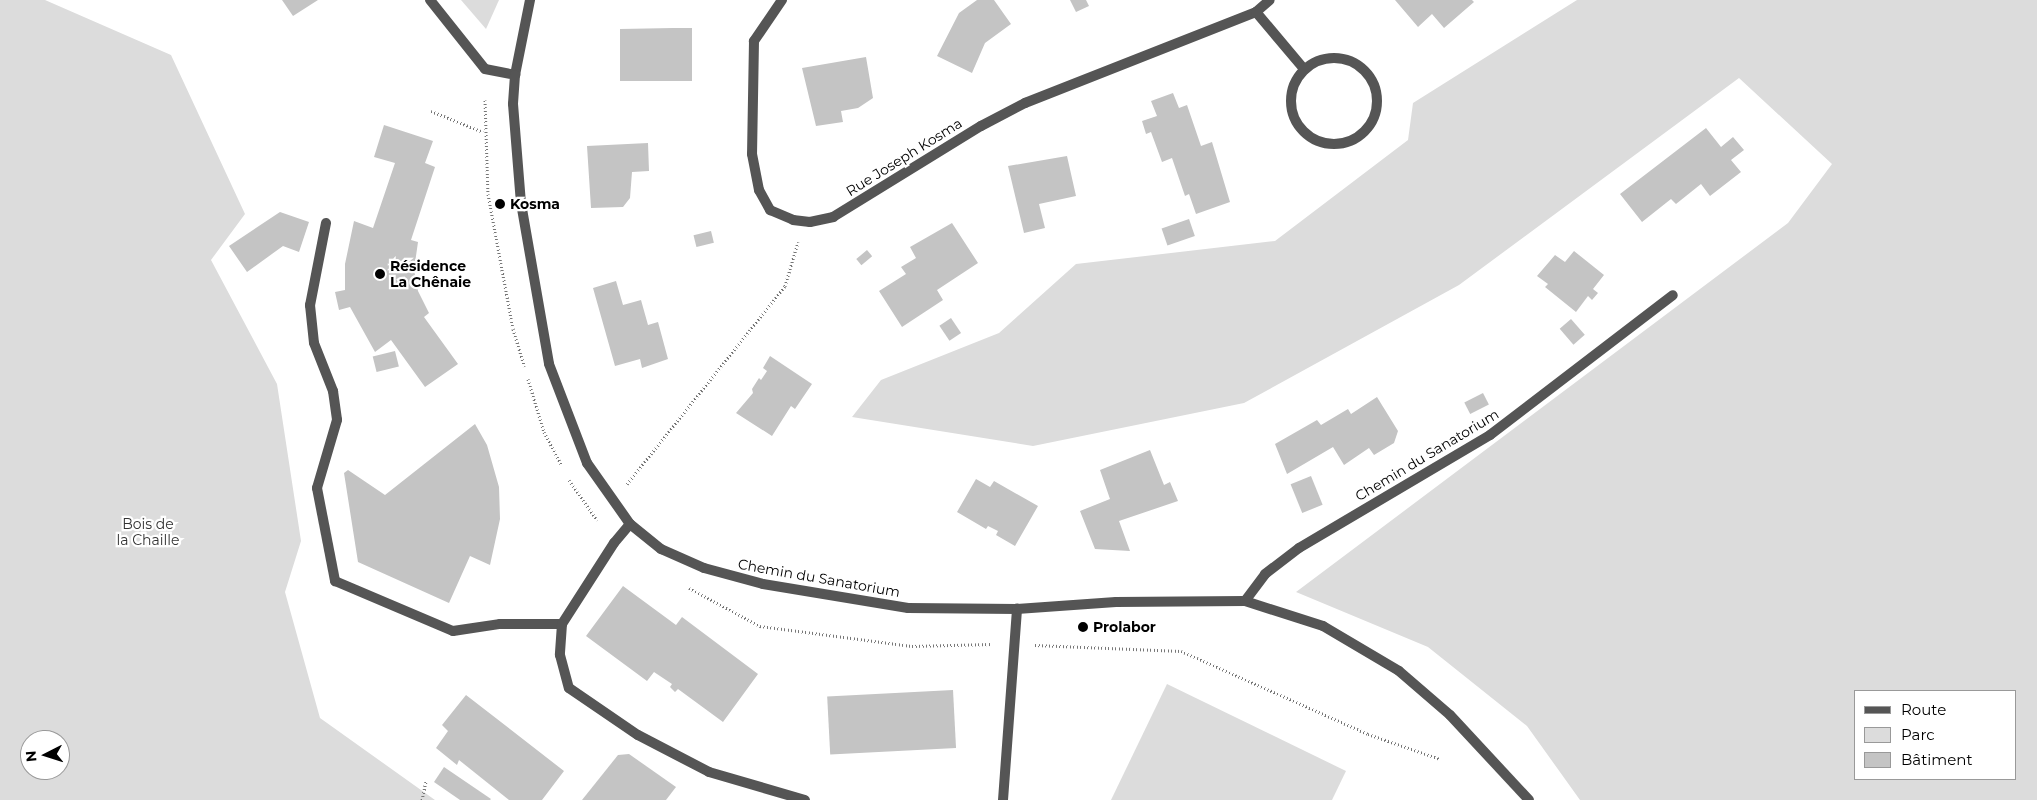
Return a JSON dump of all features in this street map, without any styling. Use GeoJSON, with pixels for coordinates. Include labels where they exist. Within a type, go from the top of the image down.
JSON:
{"type":"FeatureCollection","features":[{"type":"Feature","properties":{"kind":"street"},"geometry":{"type":"LineString","coordinates":[[430,0],[485,69],[514,75]]}},
{"type":"Feature","properties":{"kind":"street","name":"Chemin du Sanatorium"},"geometry":{"type":"LineString","coordinates":[[530,0],[514,75],[513,104],[521,203],[549,364],[587,463],[630,524],[669,553],[704,568],[763,584],[908,608],[1017,609],[1116,602],[1245,601],[1323,626],[1399,671],[1450,715],[1529,800]]}},
{"type":"Feature","properties":{"kind":"street","name":"Rue Joseph Kosma"},"geometry":{"type":"LineString","coordinates":[[782,0],[754,41],[752,154],[759,190],[770,210],[804,222],[833,217],[981,126],[1025,103],[1256,12],[1270,0]]}},
{"type":"Feature","properties":{"kind":"street"},"geometry":{"type":"LineString","coordinates":[[1256,12],[1304,69]]}},
{"type":"Feature","properties":{"kind":"street"},"geometry":{"type":"LineString","coordinates":[[1332,57],[1346,58],[1360,65],[1377,89],[1375,118],[1355,140],[1341,144],[1327,144],[1303,132],[1295,120],[1291,93],[1304,69],[1332,57]]}},
{"type":"Feature","properties":{"kind":"street"},"geometry":{"type":"LineString","coordinates":[[326,223],[310,305],[314,343],[332,391],[337,420],[317,488],[335,582],[453,631],[500,624],[562,624]]}},
{"type":"Feature","properties":{"kind":"street","name":"Chemin du Sanatorium"},"geometry":{"type":"LineString","coordinates":[[1245,601],[1265,574],[1299,548],[1490,435],[1673,295]]}},
{"type":"Feature","properties":{"kind":"street"},"geometry":{"type":"LineString","coordinates":[[630,524],[614,544],[562,624],[560,656],[569,688],[638,735],[709,772],[805,800]]}},
{"type":"Feature","properties":{"kind":"street"},"geometry":{"type":"LineString","coordinates":[[1003,800],[1017,609]]}},
{"type":"Feature","properties":{"kind":"path"},"geometry":{"type":"LineString","coordinates":[[485,100],[484,132],[488,194],[514,329],[544,432],[564,470]]}},
{"type":"Feature","properties":{"kind":"path"},"geometry":{"type":"LineString","coordinates":[[431,111],[484,132]]}},
{"type":"Feature","properties":{"kind":"path"},"geometry":{"type":"LineString","coordinates":[[613,502],[785,286],[804,222]]}},
{"type":"Feature","properties":{"kind":"path"},"geometry":{"type":"LineString","coordinates":[[568,478],[614,544]]}},
{"type":"Feature","properties":{"kind":"path"},"geometry":{"type":"LineString","coordinates":[[685,586],[760,626],[912,646],[1015,644],[1181,651],[1368,734],[1440,759]]}},
{"type":"Feature","properties":{"kind":"path"},"geometry":{"type":"LineString","coordinates":[[422,800],[426,781]]}},
{"type":"Feature","properties":{"kind":"green space","name":"Bois de la Chaille"},"geometry":{"type":"Polygon","coordinates":[[[0,0],[45,0],[171,55],[245,214],[211,260],[277,384],[301,541],[285,592],[320,718],[435,800],[0,800],[0,0]]]}},
{"type":"Feature","properties":{"kind":"green space"},"geometry":{"type":"Polygon","coordinates":[[[461,0],[499,0],[486,29],[461,0]]]}},
{"type":"Feature","properties":{"kind":"green space"},"geometry":{"type":"Polygon","coordinates":[[[1577,0],[2037,0],[2037,800],[1580,800],[1527,726],[1428,647],[1296,592],[1788,223],[1832,164],[1739,78],[1459,285],[1244,403],[1033,446],[852,417],[881,380],[999,333],[1076,264],[1275,241],[1408,140],[1413,103],[1577,0]]]}},
{"type":"Feature","properties":{"kind":"green space"},"geometry":{"type":"Polygon","coordinates":[[[1167,684],[1346,771],[1332,800],[1111,800],[1167,684]]]}},
{"type":"Feature","properties":{"kind":"building"},"geometry":{"type":"Polygon","coordinates":[[[282,0],[318,0],[293,16],[282,0]]]}},
{"type":"Feature","properties":{"kind":"building"},"geometry":{"type":"Polygon","coordinates":[[[977,0],[994,0],[1011,24],[985,43],[972,73],[937,56],[959,13],[977,0]]]}},
{"type":"Feature","properties":{"kind":"building"},"geometry":{"type":"Polygon","coordinates":[[[1070,0],[1086,0],[1089,6],[1076,12],[1070,0]]]}},
{"type":"Feature","properties":{"kind":"building"},"geometry":{"type":"Polygon","coordinates":[[[1395,0],[1472,0],[1474,2],[1444,28],[1432,14],[1418,27],[1395,0]]]}},
{"type":"Feature","properties":{"kind":"building"},"geometry":{"type":"Polygon","coordinates":[[[692,28],[692,81],[620,81],[620,29],[692,28]]]}},
{"type":"Feature","properties":{"kind":"building"},"geometry":{"type":"Polygon","coordinates":[[[866,57],[873,98],[858,108],[841,111],[843,122],[816,126],[802,68],[866,57]]]}},
{"type":"Feature","properties":{"kind":"building"},"geometry":{"type":"Polygon","coordinates":[[[1173,93],[1179,108],[1187,105],[1201,146],[1212,142],[1230,202],[1196,214],[1189,194],[1185,196],[1172,158],[1162,162],[1151,132],[1146,134],[1142,121],[1157,116],[1151,101],[1173,93]]]}},
{"type":"Feature","properties":{"kind":"building","name":"Résidence La Chênaie"},"geometry":{"type":"Polygon","coordinates":[[[384,125],[433,141],[425,163],[435,167],[411,240],[418,242],[414,270],[418,291],[429,313],[424,317],[458,364],[425,387],[391,340],[375,352],[350,307],[339,310],[335,292],[345,290],[345,264],[354,221],[373,228],[395,163],[374,157],[384,125]]]}},
{"type":"Feature","properties":{"kind":"building"},"geometry":{"type":"Polygon","coordinates":[[[1706,128],[1721,147],[1733,137],[1744,150],[1731,160],[1741,172],[1710,196],[1701,184],[1676,204],[1671,199],[1642,222],[1620,194],[1706,128]]]}},
{"type":"Feature","properties":{"kind":"building"},"geometry":{"type":"Polygon","coordinates":[[[648,143],[649,171],[632,172],[630,198],[623,207],[591,208],[587,146],[648,143]]]}},
{"type":"Feature","properties":{"kind":"building"},"geometry":{"type":"Polygon","coordinates":[[[1067,156],[1076,196],[1039,204],[1045,228],[1024,233],[1008,166],[1067,156]]]}},
{"type":"Feature","properties":{"kind":"building"},"geometry":{"type":"Polygon","coordinates":[[[280,212],[309,222],[299,252],[283,246],[247,272],[229,246],[280,212]]]}},
{"type":"Feature","properties":{"kind":"building"},"geometry":{"type":"Polygon","coordinates":[[[1189,219],[1195,236],[1167,245],[1162,228],[1189,219]]]}},
{"type":"Feature","properties":{"kind":"building"},"geometry":{"type":"Polygon","coordinates":[[[952,223],[978,263],[937,290],[943,300],[902,327],[879,291],[906,274],[901,267],[916,258],[910,247],[952,223]]]}},
{"type":"Feature","properties":{"kind":"building"},"geometry":{"type":"Polygon","coordinates":[[[711,231],[714,243],[696,247],[694,235],[711,231]]]}},
{"type":"Feature","properties":{"kind":"building"},"geometry":{"type":"Polygon","coordinates":[[[867,250],[872,256],[861,265],[856,259],[867,250]]]}},
{"type":"Feature","properties":{"kind":"building"},"geometry":{"type":"Polygon","coordinates":[[[1574,251],[1604,275],[1593,289],[1598,293],[1592,300],[1588,296],[1576,312],[1545,287],[1548,284],[1537,276],[1555,255],[1565,262],[1574,251]]]}},
{"type":"Feature","properties":{"kind":"building"},"geometry":{"type":"Polygon","coordinates":[[[616,281],[623,305],[641,300],[648,325],[658,322],[668,359],[642,368],[640,359],[615,366],[593,288],[616,281]]]}},
{"type":"Feature","properties":{"kind":"building"},"geometry":{"type":"Polygon","coordinates":[[[951,318],[961,333],[949,341],[939,326],[951,318]]]}},
{"type":"Feature","properties":{"kind":"building"},"geometry":{"type":"Polygon","coordinates":[[[1571,319],[1585,335],[1573,345],[1560,329],[1571,319]]]}},
{"type":"Feature","properties":{"kind":"building"},"geometry":{"type":"Polygon","coordinates":[[[395,351],[399,367],[377,372],[373,357],[395,351]]]}},
{"type":"Feature","properties":{"kind":"building"},"geometry":{"type":"Polygon","coordinates":[[[770,356],[812,384],[795,409],[791,406],[772,436],[736,413],[753,393],[752,389],[759,378],[761,380],[767,371],[763,368],[770,356]]]}},
{"type":"Feature","properties":{"kind":"building"},"geometry":{"type":"Polygon","coordinates":[[[1483,393],[1489,405],[1470,414],[1464,403],[1483,393]]]}},
{"type":"Feature","properties":{"kind":"building"},"geometry":{"type":"Polygon","coordinates":[[[1377,397],[1398,431],[1394,443],[1374,455],[1369,448],[1344,465],[1333,447],[1287,474],[1275,444],[1317,420],[1321,425],[1348,409],[1351,414],[1377,397]]]}},
{"type":"Feature","properties":{"kind":"building"},"geometry":{"type":"Polygon","coordinates":[[[475,424],[487,445],[499,487],[500,519],[490,565],[470,556],[449,603],[358,562],[344,473],[348,470],[385,495],[475,424]]]}},
{"type":"Feature","properties":{"kind":"building"},"geometry":{"type":"Polygon","coordinates":[[[1150,450],[1164,485],[1170,482],[1178,501],[1119,521],[1130,551],[1095,549],[1080,511],[1110,499],[1100,470],[1150,450]]]}},
{"type":"Feature","properties":{"kind":"building"},"geometry":{"type":"Polygon","coordinates":[[[1311,476],[1323,505],[1302,513],[1291,484],[1311,476]]]}},
{"type":"Feature","properties":{"kind":"building"},"geometry":{"type":"Polygon","coordinates":[[[976,479],[990,487],[994,481],[1038,506],[1015,546],[996,535],[998,531],[988,526],[986,529],[957,512],[976,479]]]}},
{"type":"Feature","properties":{"kind":"building"},"geometry":{"type":"Polygon","coordinates":[[[623,586],[676,625],[682,617],[758,674],[723,722],[678,689],[675,692],[670,687],[672,684],[654,672],[647,681],[586,636],[623,586]]]}},
{"type":"Feature","properties":{"kind":"building"},"geometry":{"type":"Polygon","coordinates":[[[953,690],[956,748],[830,755],[827,697],[953,690]]]}},
{"type":"Feature","properties":{"kind":"building"},"geometry":{"type":"Polygon","coordinates":[[[466,695],[564,771],[542,800],[509,800],[459,760],[457,765],[436,748],[448,731],[442,725],[466,695]]]}},
{"type":"Feature","properties":{"kind":"building"},"geometry":{"type":"Polygon","coordinates":[[[629,754],[676,787],[666,800],[582,800],[618,755],[629,754]]]}},
{"type":"Feature","properties":{"kind":"building"},"geometry":{"type":"Polygon","coordinates":[[[444,767],[491,799],[460,800],[434,782],[444,767]]]}},
{"type":"Feature","properties":{"kind":"place","name":"Kosma"},"geometry":{"type":"Point","coordinates":[500,204]}},
{"type":"Feature","properties":{"kind":"place","name":"Résidence La Chênaie"},"geometry":{"type":"Point","coordinates":[380,274]}},
{"type":"Feature","properties":{"kind":"place","name":"Prolabor"},"geometry":{"type":"Point","coordinates":[1083,627]}}]}
